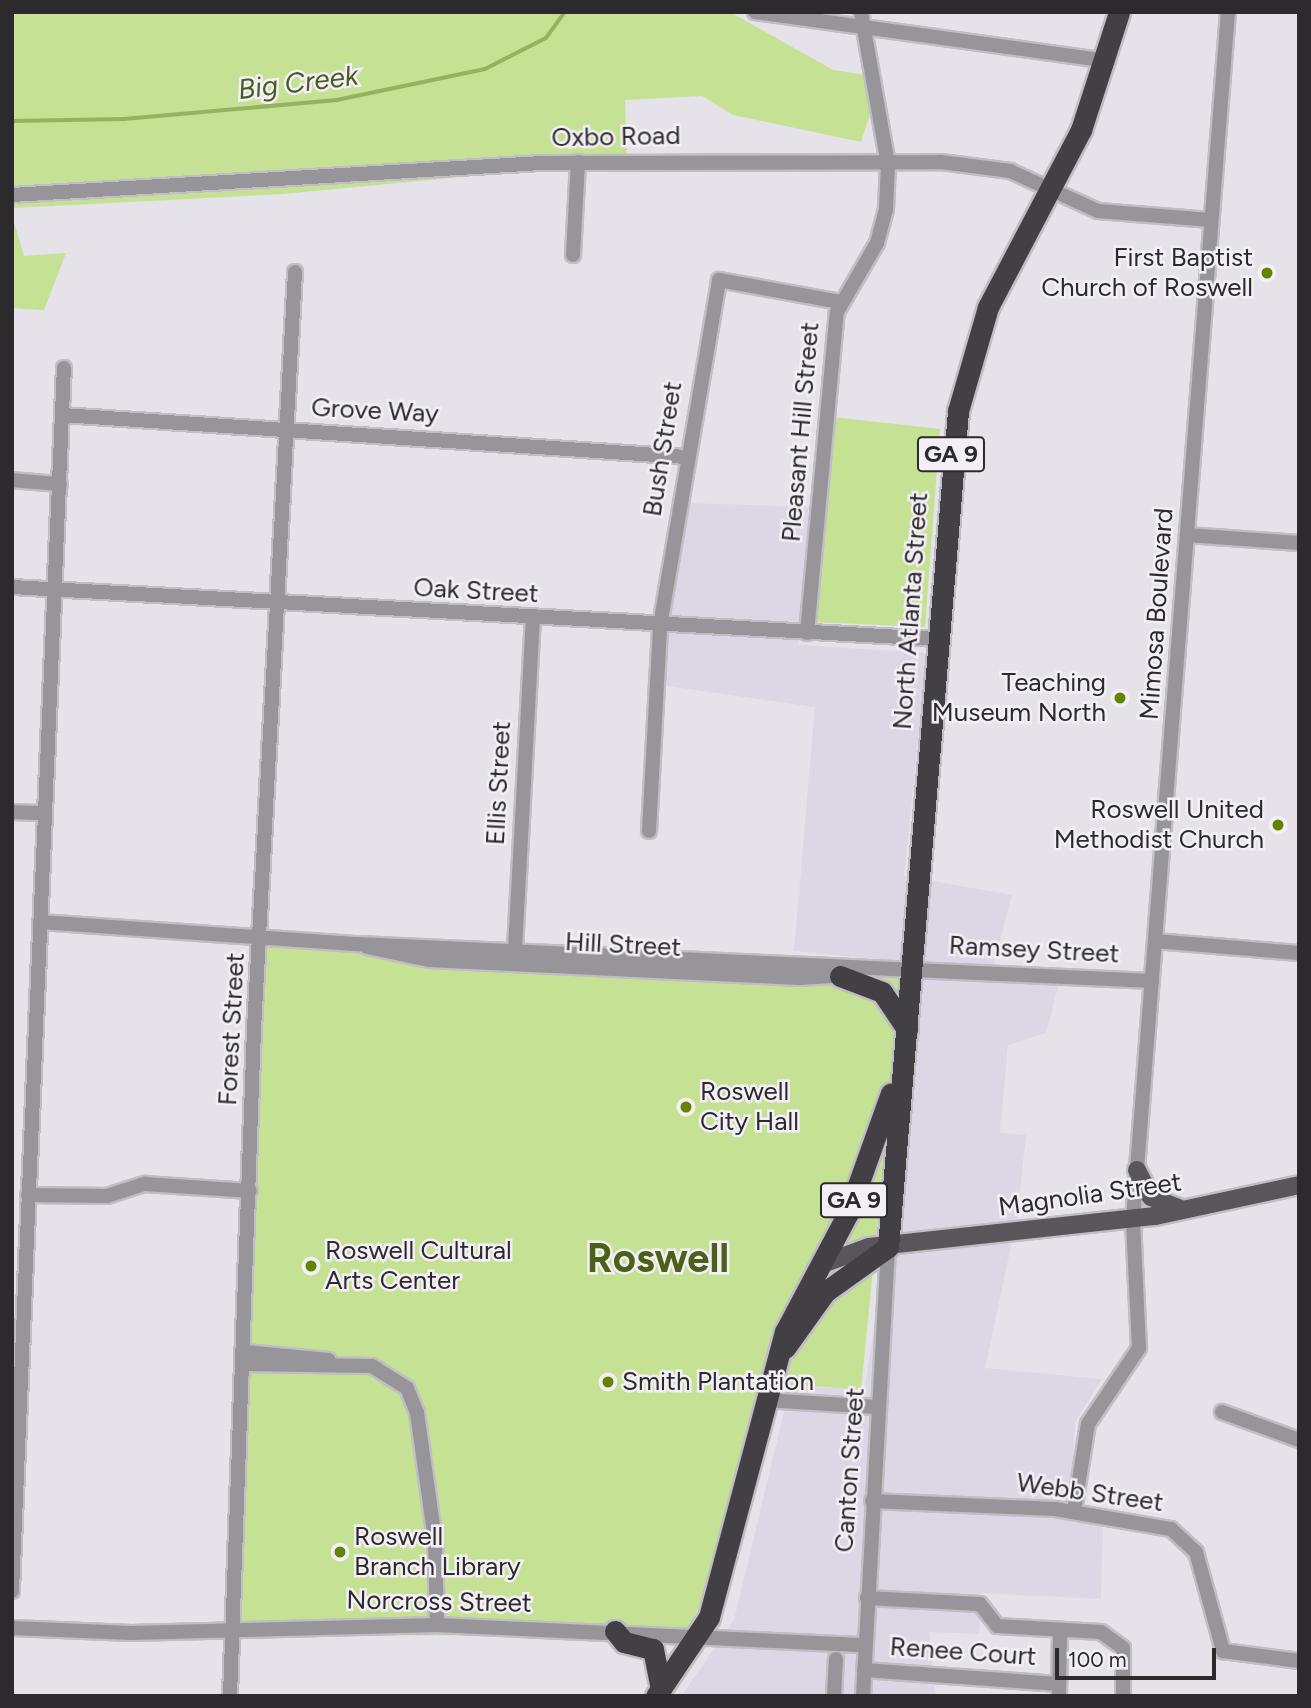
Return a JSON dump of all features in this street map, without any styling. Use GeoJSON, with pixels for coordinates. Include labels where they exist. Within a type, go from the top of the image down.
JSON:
{"type":"FeatureCollection","features":[{"type":"Feature","properties":{"kind":"highway","name":"North Atlanta Street"},"geometry":{"type":"LineString","coordinates":[[888,1247],[913,970],[937,639],[962,389],[988,307],[1050,190],[1108,61],[1119,12]]}},
{"type":"Feature","properties":{"kind":"highway"},"geometry":{"type":"LineString","coordinates":[[840,976],[882,992],[906,1037]]}},
{"type":"Feature","properties":{"kind":"highway","name":"GA 9"},"geometry":{"type":"LineString","coordinates":[[785,1348],[785,1332],[825,1263],[873,1156],[906,1037]]}},
{"type":"Feature","properties":{"kind":"highway","name":"GA 9"},"geometry":{"type":"LineString","coordinates":[[659,1692],[701,1634],[720,1581],[765,1400],[785,1348],[825,1292],[888,1247]]}},
{"type":"Feature","properties":{"kind":"highway"},"geometry":{"type":"LineString","coordinates":[[614,1631],[624,1642],[653,1649],[659,1692]]}},
{"type":"Feature","properties":{"kind":"main road"},"geometry":{"type":"LineString","coordinates":[[1137,1170],[1151,1197],[1184,1210]]}},
{"type":"Feature","properties":{"kind":"main road","name":"Magnolia Street"},"geometry":{"type":"LineString","coordinates":[[825,1263],[854,1249],[1133,1219],[1299,1185]]}},
{"type":"Feature","properties":{"kind":"street"},"geometry":{"type":"LineString","coordinates":[[755,12],[865,32],[1108,61]]}},
{"type":"Feature","properties":{"kind":"street","name":"Pleasant Hill Street"},"geometry":{"type":"LineString","coordinates":[[807,633],[840,302],[877,243],[888,164],[861,12]]}},
{"type":"Feature","properties":{"kind":"street","name":"Mimosa Boulevard"},"geometry":{"type":"LineString","coordinates":[[1074,1511],[1088,1424],[1139,1348],[1133,1219],[1228,12]]}},
{"type":"Feature","properties":{"kind":"street"},"geometry":{"type":"LineString","coordinates":[[573,255],[578,162]]}},
{"type":"Feature","properties":{"kind":"street","name":"Oxbo Road"},"geometry":{"type":"LineString","coordinates":[[12,195],[578,162],[984,166],[1098,211],[1211,220]]}},
{"type":"Feature","properties":{"kind":"street","name":"Forest Street"},"geometry":{"type":"LineString","coordinates":[[230,1696],[275,602],[295,272]]}},
{"type":"Feature","properties":{"kind":"street","name":"Bush Street"},"geometry":{"type":"LineString","coordinates":[[649,831],[660,626],[686,457],[719,280],[840,302]]}},
{"type":"Feature","properties":{"kind":"street"},"geometry":{"type":"LineString","coordinates":[[12,1591],[64,368]]}},
{"type":"Feature","properties":{"kind":"street","name":"Grove Way"},"geometry":{"type":"LineString","coordinates":[[62,415],[686,457]]}},
{"type":"Feature","properties":{"kind":"street"},"geometry":{"type":"LineString","coordinates":[[12,480],[60,484]]}},
{"type":"Feature","properties":{"kind":"street"},"geometry":{"type":"LineString","coordinates":[[1187,535],[1299,543]]}},
{"type":"Feature","properties":{"kind":"street","name":"Oak Street"},"geometry":{"type":"LineString","coordinates":[[12,587],[533,619],[937,639]]}},
{"type":"Feature","properties":{"kind":"street","name":"Ellis Street"},"geometry":{"type":"LineString","coordinates":[[515,949],[533,619]]}},
{"type":"Feature","properties":{"kind":"street"},"geometry":{"type":"LineString","coordinates":[[12,812],[45,813]]}},
{"type":"Feature","properties":{"kind":"street","name":"Hill Street"},"geometry":{"type":"LineString","coordinates":[[40,922],[358,944],[515,949],[913,970]]}},
{"type":"Feature","properties":{"kind":"street"},"geometry":{"type":"LineString","coordinates":[[1155,941],[1299,953]]}},
{"type":"Feature","properties":{"kind":"street","name":"Hill Street"},"geometry":{"type":"LineString","coordinates":[[358,944],[429,960],[840,976],[888,970]]}},
{"type":"Feature","properties":{"kind":"street","name":"Ramsey Street"},"geometry":{"type":"LineString","coordinates":[[913,970],[1152,981]]}},
{"type":"Feature","properties":{"kind":"street"},"geometry":{"type":"LineString","coordinates":[[28,1195],[107,1196],[145,1184],[250,1191]]}},
{"type":"Feature","properties":{"kind":"street","name":"Canton Street"},"geometry":{"type":"LineString","coordinates":[[863,1696],[888,1247]]}},
{"type":"Feature","properties":{"kind":"street"},"geometry":{"type":"LineString","coordinates":[[245,1358],[344,1365],[391,1373],[415,1404],[436,1548],[437,1625]]}},
{"type":"Feature","properties":{"kind":"street"},"geometry":{"type":"LineString","coordinates":[[765,1400],[877,1407]]}},
{"type":"Feature","properties":{"kind":"street"},"geometry":{"type":"LineString","coordinates":[[1222,1412],[1299,1440]]}},
{"type":"Feature","properties":{"kind":"street","name":"Webb Street"},"geometry":{"type":"LineString","coordinates":[[872,1501],[1074,1511],[1134,1519],[1179,1534],[1196,1552],[1223,1651],[1299,1661]]}},
{"type":"Feature","properties":{"kind":"street"},"geometry":{"type":"LineString","coordinates":[[867,1598],[980,1604],[997,1626],[1101,1632],[1123,1648],[1123,1696]]}},
{"type":"Feature","properties":{"kind":"street","name":"Norcross Street"},"geometry":{"type":"LineString","coordinates":[[12,1628],[234,1629],[437,1625],[701,1634],[865,1645]]}},
{"type":"Feature","properties":{"kind":"street"},"geometry":{"type":"LineString","coordinates":[[1059,1690],[1060,1630]]}},
{"type":"Feature","properties":{"kind":"street"},"geometry":{"type":"LineString","coordinates":[[834,1696],[836,1659]]}},
{"type":"Feature","properties":{"kind":"street","name":"Renee Court"},"geometry":{"type":"LineString","coordinates":[[864,1670],[929,1674],[1059,1690]]}},
{"type":"Feature","properties":{"kind":"shaded area"},"geometry":{"type":"Polygon","coordinates":[[[684,503],[809,507],[798,645],[927,653],[904,876],[1012,895],[990,979],[1059,983],[1046,1033],[1008,1045],[1000,1133],[1026,1135],[1017,1218],[985,1368],[1102,1379],[1075,1422],[1070,1516],[1103,1526],[1101,1599],[981,1593],[979,1634],[929,1632],[936,1696],[682,1695],[734,1620],[790,1387],[865,1389],[925,964],[794,951],[815,707],[661,685],[684,503]]]}},
{"type":"Feature","properties":{"kind":"green space"},"geometry":{"type":"Polygon","coordinates":[[[12,12],[730,12],[833,70],[882,77],[861,142],[733,115],[702,96],[625,100],[627,161],[283,194],[12,208],[12,12]]]}},
{"type":"Feature","properties":{"kind":"green space"},"geometry":{"type":"Polygon","coordinates":[[[12,215],[24,256],[66,253],[44,310],[12,308],[12,215]]]}},
{"type":"Feature","properties":{"kind":"green space"},"geometry":{"type":"Polygon","coordinates":[[[833,417],[940,429],[925,627],[813,622],[833,417]]]}},
{"type":"Feature","properties":{"kind":"green space"},"geometry":{"type":"Polygon","coordinates":[[[267,938],[903,971],[861,1389],[804,1386],[797,1392],[768,1385],[739,1461],[720,1566],[684,1636],[223,1635],[237,1320],[267,938]]]}},
{"type":"Feature","properties":{"kind":"waterway","name":"Big Creek"},"geometry":{"type":"LineString","coordinates":[[12,121],[124,119],[337,100],[485,69],[546,38],[565,12]]}},
{"type":"Feature","properties":{"kind":"place","name":"First Baptist Church of Roswell"},"geometry":{"type":"Point","coordinates":[1267,273]}},
{"type":"Feature","properties":{"kind":"place","name":"Teaching Museum North"},"geometry":{"type":"Point","coordinates":[1120,698]}},
{"type":"Feature","properties":{"kind":"place","name":"Roswell United Methodist Church"},"geometry":{"type":"Point","coordinates":[1278,825]}},
{"type":"Feature","properties":{"kind":"place","name":"Roswell City Hall"},"geometry":{"type":"Point","coordinates":[686,1107]}},
{"type":"Feature","properties":{"kind":"place","name":"Roswell Cultural Arts Center"},"geometry":{"type":"Point","coordinates":[311,1266]}},
{"type":"Feature","properties":{"kind":"place","name":"Smith Plantation"},"geometry":{"type":"Point","coordinates":[608,1382]}},
{"type":"Feature","properties":{"kind":"place","name":"Roswell Branch Library"},"geometry":{"type":"Point","coordinates":[340,1552]}},
{"type":"Feature","properties":{"kind":"district","name":"Roswell"},"geometry":{"type":"Point","coordinates":[658,1258]}}]}
